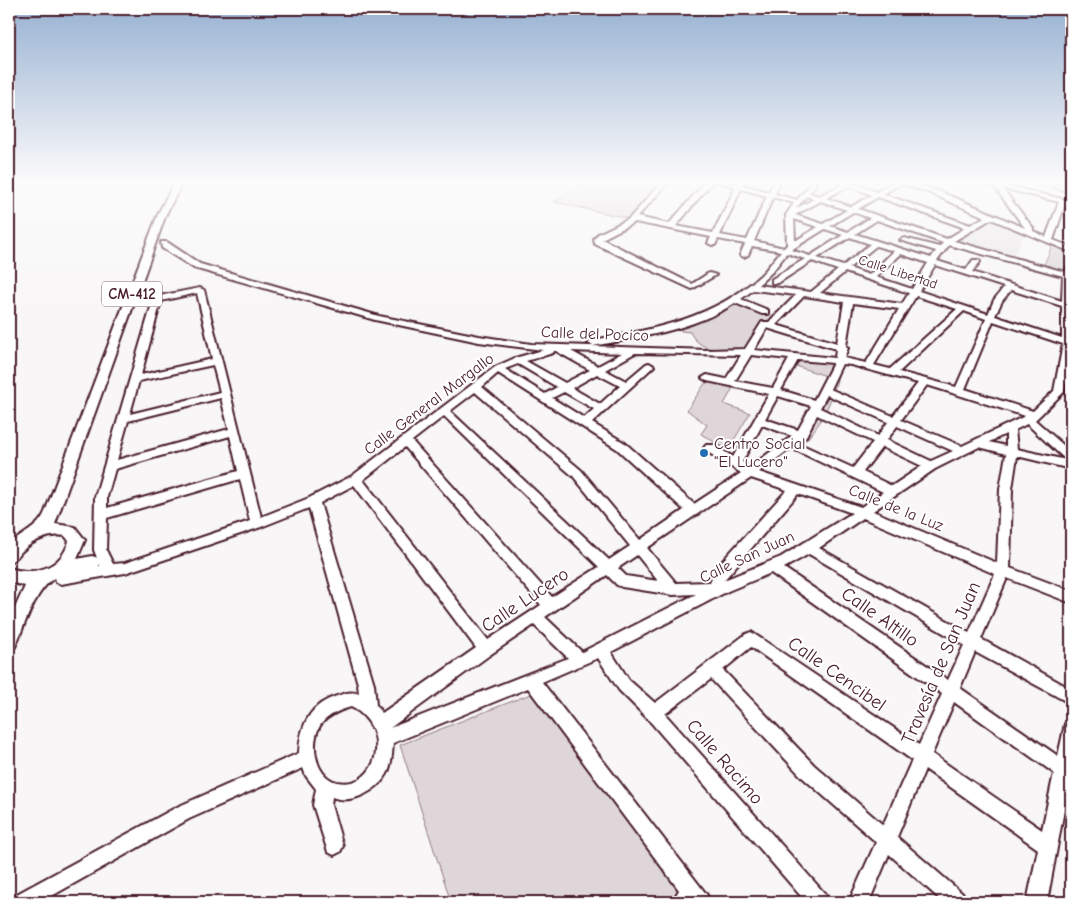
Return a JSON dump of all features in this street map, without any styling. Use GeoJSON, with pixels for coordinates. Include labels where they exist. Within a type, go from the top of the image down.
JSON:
{"type":"FeatureCollection","features":[{"type":"Feature","properties":{"kind":"main road","name":"CM-412"},"geometry":{"type":"LineString","coordinates":[[9,556],[18,545],[36,535],[47,525],[53,512],[159,224]]}},
{"type":"Feature","properties":{"kind":"main road","name":"CM-412"},"geometry":{"type":"LineString","coordinates":[[73,553],[76,540],[61,522],[59,516],[90,410]]}},
{"type":"Feature","properties":{"kind":"main road","name":"CM-412"},"geometry":{"type":"LineString","coordinates":[[36,535],[54,530],[70,531]]}},
{"type":"Feature","properties":{"kind":"main road"},"geometry":{"type":"LineString","coordinates":[[9,641],[30,592],[57,572],[73,553],[92,563]]}},
{"type":"Feature","properties":{"kind":"main road"},"geometry":{"type":"LineString","coordinates":[[11,577],[39,577],[92,563]]}},
{"type":"Feature","properties":{"kind":"main road"},"geometry":{"type":"LineString","coordinates":[[9,634],[21,592],[11,577]]}},
{"type":"Feature","properties":{"kind":"street"},"geometry":{"type":"LineString","coordinates":[[625,224],[602,236],[598,239],[598,242],[692,287],[712,275]]}},
{"type":"Feature","properties":{"kind":"street","name":"Calle Libertad"},"geometry":{"type":"LineString","coordinates":[[654,224],[714,240],[788,248],[810,258],[1069,342]]}},
{"type":"Feature","properties":{"kind":"street"},"geometry":{"type":"LineString","coordinates":[[671,227],[674,224]]}},
{"type":"Feature","properties":{"kind":"street"},"geometry":{"type":"LineString","coordinates":[[714,240],[722,224]]}},
{"type":"Feature","properties":{"kind":"street"},"geometry":{"type":"LineString","coordinates":[[744,255],[759,224]]}},
{"type":"Feature","properties":{"kind":"street"},"geometry":{"type":"LineString","coordinates":[[788,248],[789,224]]}},
{"type":"Feature","properties":{"kind":"street"},"geometry":{"type":"LineString","coordinates":[[816,224],[1009,286],[1069,300]]}},
{"type":"Feature","properties":{"kind":"street"},"geometry":{"type":"LineString","coordinates":[[788,248],[828,224]]}},
{"type":"Feature","properties":{"kind":"street"},"geometry":{"type":"LineString","coordinates":[[765,275],[777,280],[867,224]]}},
{"type":"Feature","properties":{"kind":"street"},"geometry":{"type":"LineString","coordinates":[[895,224],[948,242],[1069,271]]}},
{"type":"Feature","properties":{"kind":"street"},"geometry":{"type":"LineString","coordinates":[[959,224],[971,228]]}},
{"type":"Feature","properties":{"kind":"street"},"geometry":{"type":"LineString","coordinates":[[868,367],[940,250],[948,242],[978,224]]}},
{"type":"Feature","properties":{"kind":"street"},"geometry":{"type":"LineString","coordinates":[[1010,224],[1071,250]]}},
{"type":"Feature","properties":{"kind":"street"},"geometry":{"type":"LineString","coordinates":[[1025,224],[1031,232]]}},
{"type":"Feature","properties":{"kind":"street"},"geometry":{"type":"LineString","coordinates":[[1049,240],[1055,224]]}},
{"type":"Feature","properties":{"kind":"street"},"geometry":{"type":"LineString","coordinates":[[904,240],[940,250]]}},
{"type":"Feature","properties":{"kind":"street"},"geometry":{"type":"LineString","coordinates":[[813,295],[874,243]]}},
{"type":"Feature","properties":{"kind":"street","name":"Calle del Pocico"},"geometry":{"type":"LineString","coordinates":[[164,244],[197,266],[378,318],[479,339],[531,346],[748,352],[840,361],[892,373],[1020,410],[1031,418]]}},
{"type":"Feature","properties":{"kind":"street","name":"Calle General Margallo"},"geometry":{"type":"LineString","coordinates":[[57,572],[109,571],[126,568],[257,524],[313,501],[356,478],[498,369],[518,360],[560,349],[656,330],[724,307],[765,275],[788,248]]}},
{"type":"Feature","properties":{"kind":"street"},"geometry":{"type":"LineString","coordinates":[[870,278],[899,251]]}},
{"type":"Feature","properties":{"kind":"street"},"geometry":{"type":"LineString","coordinates":[[967,273],[976,262]]}},
{"type":"Feature","properties":{"kind":"street","name":"Calle San Juan"},"geometry":{"type":"LineString","coordinates":[[383,731],[532,681],[601,650],[723,587],[773,567],[809,548],[931,466],[1031,418],[1066,384],[1069,300],[1066,280],[1069,271]]}},
{"type":"Feature","properties":{"kind":"street"},"geometry":{"type":"LineString","coordinates":[[959,392],[998,300],[1009,286]]}},
{"type":"Feature","properties":{"kind":"street"},"geometry":{"type":"LineString","coordinates":[[751,287],[904,307]]}},
{"type":"Feature","properties":{"kind":"street"},"geometry":{"type":"LineString","coordinates":[[109,571],[100,550],[101,497],[157,299],[200,290],[257,524]]}},
{"type":"Feature","properties":{"kind":"street"},"geometry":{"type":"LineString","coordinates":[[730,381],[768,325],[802,294]]}},
{"type":"Feature","properties":{"kind":"street"},"geometry":{"type":"LineString","coordinates":[[734,300],[765,312]]}},
{"type":"Feature","properties":{"kind":"street"},"geometry":{"type":"LineString","coordinates":[[840,361],[849,300]]}},
{"type":"Feature","properties":{"kind":"street"},"geometry":{"type":"LineString","coordinates":[[892,373],[963,308]]}},
{"type":"Feature","properties":{"kind":"street"},"geometry":{"type":"LineString","coordinates":[[768,325],[843,348]]}},
{"type":"Feature","properties":{"kind":"street"},"geometry":{"type":"LineString","coordinates":[[560,349],[627,386]]}},
{"type":"Feature","properties":{"kind":"street"},"geometry":{"type":"LineString","coordinates":[[545,398],[636,350]]}},
{"type":"Feature","properties":{"kind":"street"},"geometry":{"type":"LineString","coordinates":[[736,464],[796,356]]}},
{"type":"Feature","properties":{"kind":"street"},"geometry":{"type":"LineString","coordinates":[[518,360],[601,409]]}},
{"type":"Feature","properties":{"kind":"street"},"geometry":{"type":"LineString","coordinates":[[134,379],[218,361]]}},
{"type":"Feature","properties":{"kind":"street","name":"Calle Lucero"},"geometry":{"type":"LineString","coordinates":[[383,731],[486,649],[750,473],[796,439],[840,361]]}},
{"type":"Feature","properties":{"kind":"street"},"geometry":{"type":"LineString","coordinates":[[585,423],[649,366]]}},
{"type":"Feature","properties":{"kind":"street"},"geometry":{"type":"LineString","coordinates":[[498,369],[621,446],[694,510]]}},
{"type":"Feature","properties":{"kind":"street"},"geometry":{"type":"LineString","coordinates":[[707,378],[730,381],[777,392],[815,407],[931,466]]}},
{"type":"Feature","properties":{"kind":"street"},"geometry":{"type":"LineString","coordinates":[[856,473],[924,382]]}},
{"type":"Feature","properties":{"kind":"street"},"geometry":{"type":"LineString","coordinates":[[475,386],[577,472],[673,589]]}},
{"type":"Feature","properties":{"kind":"street"},"geometry":{"type":"LineString","coordinates":[[824,390],[961,450]]}},
{"type":"Feature","properties":{"kind":"street"},"geometry":{"type":"LineString","coordinates":[[123,419],[226,394]]}},
{"type":"Feature","properties":{"kind":"street"},"geometry":{"type":"LineString","coordinates":[[443,410],[622,581],[673,589],[723,587]]}},
{"type":"Feature","properties":{"kind":"street"},"geometry":{"type":"LineString","coordinates":[[1031,418],[1071,458]]}},
{"type":"Feature","properties":{"kind":"street"},"geometry":{"type":"LineString","coordinates":[[760,421],[892,491]]}},
{"type":"Feature","properties":{"kind":"street","name":"Travesía de San Juan"},"geometry":{"type":"LineString","coordinates":[[859,902],[1003,571],[1006,489],[1012,453],[1011,432],[1008,429]]}},
{"type":"Feature","properties":{"kind":"street"},"geometry":{"type":"LineString","coordinates":[[110,466],[234,431]]}},
{"type":"Feature","properties":{"kind":"street"},"geometry":{"type":"LineString","coordinates":[[405,440],[551,606]]}},
{"type":"Feature","properties":{"kind":"street"},"geometry":{"type":"LineString","coordinates":[[976,443],[1012,453],[1071,465]]}},
{"type":"Feature","properties":{"kind":"street","name":"Calle de la Luz"},"geometry":{"type":"LineString","coordinates":[[710,448],[750,473],[862,512],[1003,571],[1071,597]]}},
{"type":"Feature","properties":{"kind":"street"},"geometry":{"type":"LineString","coordinates":[[100,515],[245,473]]}},
{"type":"Feature","properties":{"kind":"street"},"geometry":{"type":"LineString","coordinates":[[356,478],[486,649]]}},
{"type":"Feature","properties":{"kind":"street"},"geometry":{"type":"LineString","coordinates":[[723,587],[716,581],[721,572],[796,488]]}},
{"type":"Feature","properties":{"kind":"street"},"geometry":{"type":"LineString","coordinates":[[313,501],[366,684],[368,708]]}},
{"type":"Feature","properties":{"kind":"street"},"geometry":{"type":"LineString","coordinates":[[809,548],[1071,697]]}},
{"type":"Feature","properties":{"kind":"street"},"geometry":{"type":"LineString","coordinates":[[92,563],[109,571]]}},
{"type":"Feature","properties":{"kind":"street","name":"Calle Altillo"},"geometry":{"type":"LineString","coordinates":[[773,567],[1062,769]]}},
{"type":"Feature","properties":{"kind":"street"},"geometry":{"type":"LineString","coordinates":[[535,617],[580,660]]}},
{"type":"Feature","properties":{"kind":"street","name":"Calle Cencibel"},"geometry":{"type":"LineString","coordinates":[[712,669],[751,639],[1049,845]]}},
{"type":"Feature","properties":{"kind":"street","name":"Calle Racimo"},"geometry":{"type":"LineString","coordinates":[[601,650],[624,685],[654,713],[819,902]]}},
{"type":"Feature","properties":{"kind":"street"},"geometry":{"type":"LineString","coordinates":[[654,713],[712,669],[808,772],[957,902]]}},
{"type":"Feature","properties":{"kind":"street"},"geometry":{"type":"LineString","coordinates":[[532,681],[690,898]]}},
{"type":"Feature","properties":{"kind":"street"},"geometry":{"type":"LineString","coordinates":[[352,699],[373,712],[383,731],[383,766],[372,780],[358,788],[344,792],[325,787],[316,779],[306,751],[307,733],[316,718],[329,705],[352,699]]}},
{"type":"Feature","properties":{"kind":"street"},"geometry":{"type":"LineString","coordinates":[[1037,902],[1071,730]]}},
{"type":"Feature","properties":{"kind":"street"},"geometry":{"type":"LineString","coordinates":[[22,902],[183,813],[308,757]]}},
{"type":"Feature","properties":{"kind":"street"},"geometry":{"type":"LineString","coordinates":[[325,787],[322,805],[334,846]]}},
{"type":"Feature","properties":{"kind":"shaded area"},"geometry":{"type":"Polygon","coordinates":[[[983,224],[1006,224],[1026,231],[1013,256],[1029,261],[1029,263],[953,242],[983,224]]]}},
{"type":"Feature","properties":{"kind":"shaded area"},"geometry":{"type":"Polygon","coordinates":[[[1053,243],[1071,251],[1064,273],[1043,267],[1053,243]]]}},
{"type":"Feature","properties":{"kind":"shaded area"},"geometry":{"type":"Polygon","coordinates":[[[737,302],[774,317],[751,349],[716,350],[708,348],[695,339],[690,332],[681,331],[682,326],[737,302]]]}},
{"type":"Feature","properties":{"kind":"shaded area"},"geometry":{"type":"Polygon","coordinates":[[[799,359],[841,363],[829,403],[815,430],[808,438],[800,434],[826,376],[796,366],[799,359]]]}},
{"type":"Feature","properties":{"kind":"shaded area"},"geometry":{"type":"Polygon","coordinates":[[[706,382],[731,386],[732,390],[724,404],[750,413],[728,450],[701,434],[707,425],[687,410],[706,382]]]}},
{"type":"Feature","properties":{"kind":"shaded area"},"geometry":{"type":"Polygon","coordinates":[[[533,693],[679,891],[672,902],[451,902],[400,745],[533,693]]]}},
{"type":"Feature","properties":{"kind":"place","name":"Centro Social \"El Lucero\""},"geometry":{"type":"Point","coordinates":[704,453]}}]}
